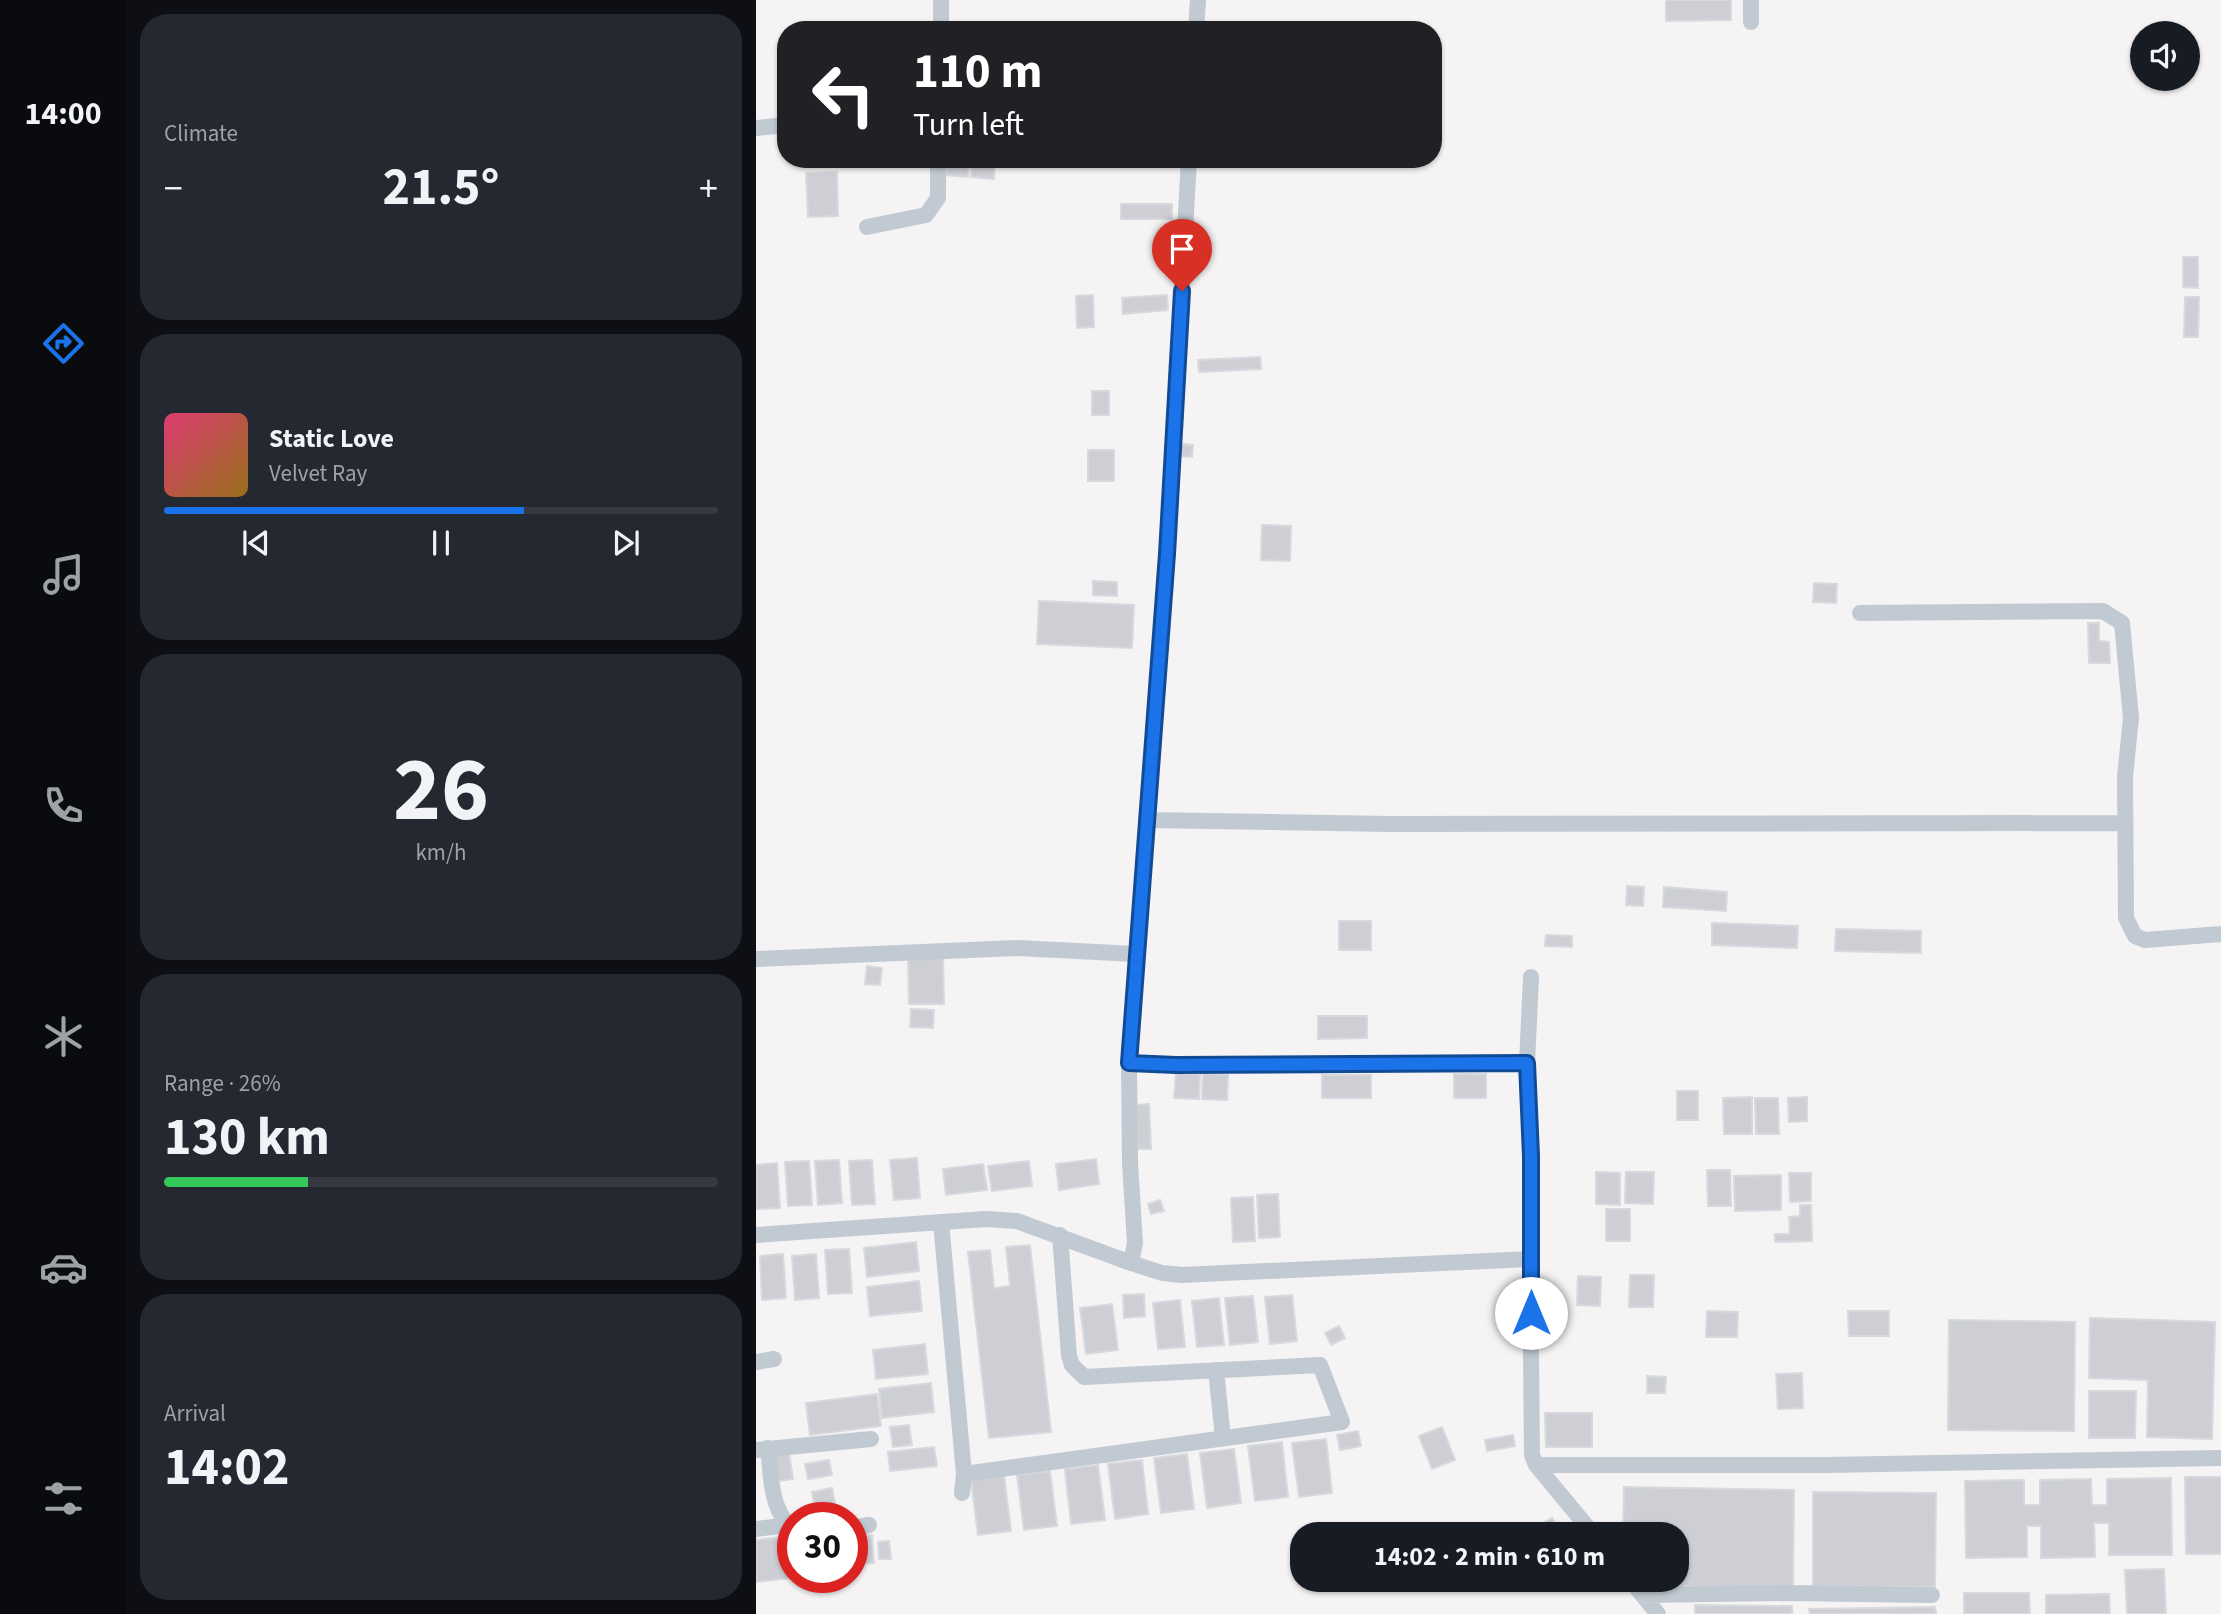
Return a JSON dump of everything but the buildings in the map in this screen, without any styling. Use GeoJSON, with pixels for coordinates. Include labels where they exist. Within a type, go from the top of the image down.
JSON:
{"type":"FeatureCollection","features":[{"type":"Feature","properties":{"kind":"street"},"geometry":{"type":"LineString","coordinates":[[941,0],[941,21]]}},
{"type":"Feature","properties":{"kind":"street"},"geometry":{"type":"LineString","coordinates":[[1197,21],[1198,0]]}},
{"type":"Feature","properties":{"kind":"street"},"geometry":{"type":"LineString","coordinates":[[1751,0],[1751,22]]}},
{"type":"Feature","properties":{"kind":"street"},"geometry":{"type":"LineString","coordinates":[[756,128],[777,126]]}},
{"type":"Feature","properties":{"kind":"street"},"geometry":{"type":"LineString","coordinates":[[867,227],[926,215],[937,198],[938,168]]}},
{"type":"Feature","properties":{"kind":"street"},"geometry":{"type":"LineString","coordinates":[[1131,1263],[1135,1242],[1130,1163],[1129,1063],[1167,554],[1188,168]]}},
{"type":"Feature","properties":{"kind":"street"},"geometry":{"type":"LineString","coordinates":[[1860,613],[2103,611],[2122,624],[2131,718],[2125,777],[2126,918],[2136,936],[2145,940],[2221,934]]}},
{"type":"Feature","properties":{"kind":"street"},"geometry":{"type":"LineString","coordinates":[[1146,820],[1404,824],[2125,823]]}},
{"type":"Feature","properties":{"kind":"street"},"geometry":{"type":"LineString","coordinates":[[756,959],[1003,948],[1136,954]]}},
{"type":"Feature","properties":{"kind":"street"},"geometry":{"type":"LineString","coordinates":[[1531,977],[1527,1063],[1531,1156],[1532,1455],[1536,1465],[1583,1522]]}},
{"type":"Feature","properties":{"kind":"street"},"geometry":{"type":"LineString","coordinates":[[1129,1063],[1527,1063]]}},
{"type":"Feature","properties":{"kind":"street"},"geometry":{"type":"LineString","coordinates":[[756,1236],[986,1219],[1017,1221],[1131,1263],[1162,1273],[1182,1275],[1530,1259]]}},
{"type":"Feature","properties":{"kind":"street"},"geometry":{"type":"LineString","coordinates":[[941,1222],[964,1474],[962,1493]]}},
{"type":"Feature","properties":{"kind":"street"},"geometry":{"type":"LineString","coordinates":[[964,1474],[1342,1422],[1320,1365],[1084,1377],[1077,1372],[1069,1356],[1060,1235]]}},
{"type":"Feature","properties":{"kind":"street"},"geometry":{"type":"LineString","coordinates":[[756,1362],[774,1359]]}},
{"type":"Feature","properties":{"kind":"street"},"geometry":{"type":"LineString","coordinates":[[1216,1370],[1223,1438]]}},
{"type":"Feature","properties":{"kind":"street"},"geometry":{"type":"LineString","coordinates":[[777,1505],[762,1449],[871,1439]]}},
{"type":"Feature","properties":{"kind":"street"},"geometry":{"type":"LineString","coordinates":[[1536,1465],[1826,1465],[2221,1458]]}},
{"type":"Feature","properties":{"kind":"street"},"geometry":{"type":"LineString","coordinates":[[756,1529],[777,1527]]}},
{"type":"Feature","properties":{"kind":"street"},"geometry":{"type":"LineString","coordinates":[[1640,1592],[1658,1614]]}},
{"type":"Feature","properties":{"kind":"street"},"geometry":{"type":"LineString","coordinates":[[1642,1595],[1932,1595]]}},
{"type":"Feature","properties":{"kind":"route"},"geometry":{"type":"LineString","coordinates":[[1182,291],[1167,554],[1129,1063],[1527,1063],[1531,1156],[1531,1313]]}}]}
